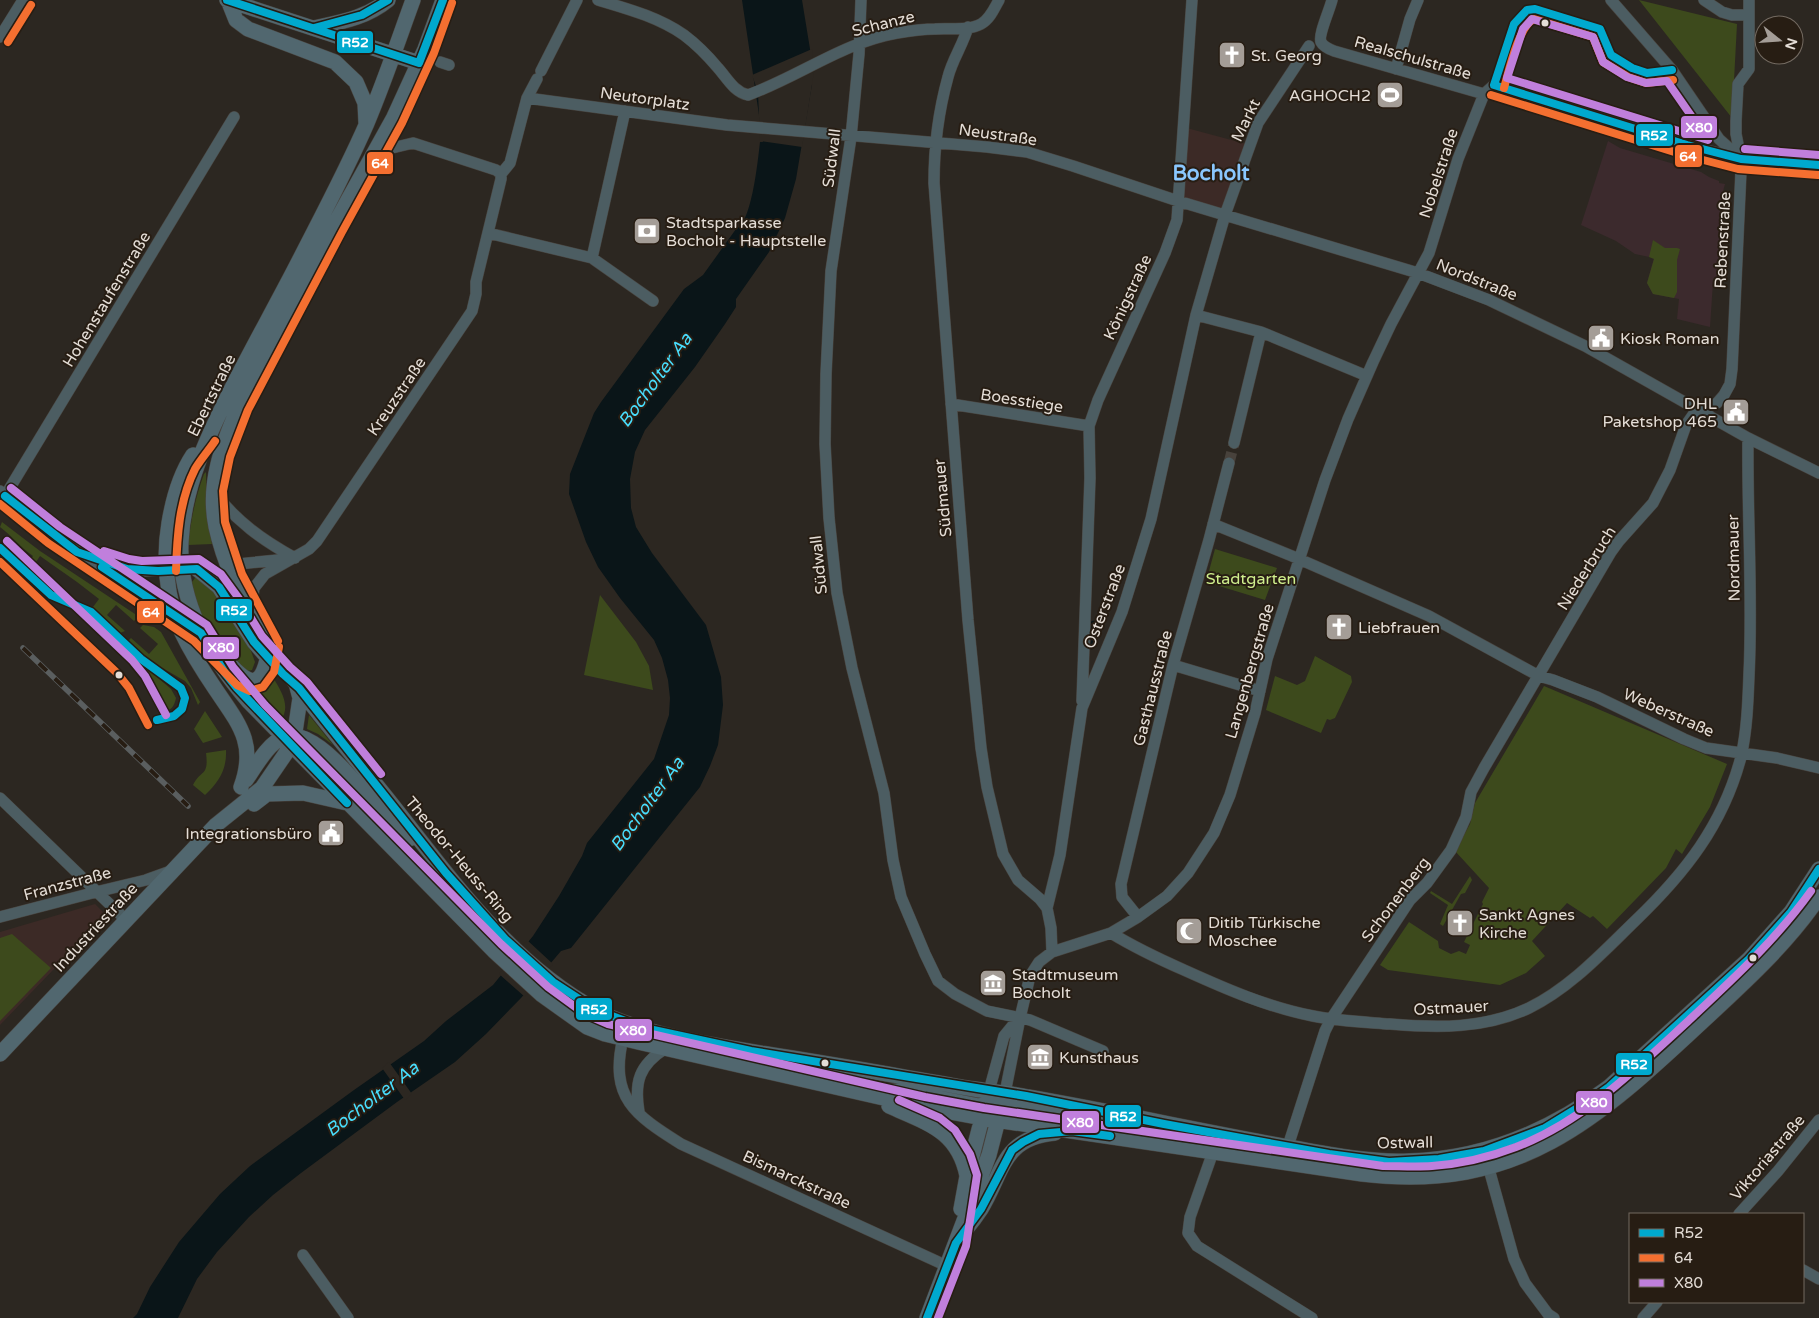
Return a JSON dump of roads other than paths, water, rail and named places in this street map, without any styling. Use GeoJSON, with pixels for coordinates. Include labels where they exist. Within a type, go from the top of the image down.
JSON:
{"type":"FeatureCollection","features":[{"type":"Feature","properties":{"kind":"main road"},"geometry":{"type":"LineString","coordinates":[[227,0],[419,64]]}},
{"type":"Feature","properties":{"kind":"main road"},"geometry":{"type":"LineString","coordinates":[[227,0],[236,20],[248,29],[335,62],[356,82],[365,103],[366,126]]}},
{"type":"Feature","properties":{"kind":"main road"},"geometry":{"type":"LineString","coordinates":[[314,28],[361,17],[377,9],[388,0]]}},
{"type":"Feature","properties":{"kind":"main road","name":"Ebertstraße"},"geometry":{"type":"LineString","coordinates":[[289,739],[253,707],[225,673],[201,633],[186,595],[189,569],[181,542],[191,483],[212,427],[300,259],[366,126],[412,0]]}},
{"type":"Feature","properties":{"kind":"main road","name":"Ebertstraße"},"geometry":{"type":"LineString","coordinates":[[299,688],[268,649],[228,565],[215,524],[213,491],[215,474],[220,454],[239,406],[393,119],[419,64],[443,0]]}},
{"type":"Feature","properties":{"kind":"main road"},"geometry":{"type":"LineString","coordinates":[[212,427],[188,463],[178,486],[168,530],[166,571],[170,599],[181,631],[198,662],[233,714],[245,737],[246,770],[241,788]]}},
{"type":"Feature","properties":{"kind":"main road"},"geometry":{"type":"LineString","coordinates":[[189,569],[228,565]]}},
{"type":"Feature","properties":{"kind":"main road"},"geometry":{"type":"LineString","coordinates":[[189,569],[219,586],[254,642],[268,649],[266,667],[259,678],[251,681],[246,680],[201,633]]}},
{"type":"Feature","properties":{"kind":"main road"},"geometry":{"type":"LineString","coordinates":[[216,825],[262,788],[281,762],[299,711],[299,688]]}},
{"type":"Feature","properties":{"kind":"main road","name":"Theodor-Heuss-Ring"},"geometry":{"type":"LineString","coordinates":[[299,688],[446,873],[505,939],[553,982],[596,1010],[653,1030],[985,1105],[1002,1107]]}},
{"type":"Feature","properties":{"kind":"main road"},"geometry":{"type":"LineString","coordinates":[[289,739],[348,804],[494,951],[542,995],[580,1023],[605,1034],[862,1093],[935,1127],[948,1137],[961,1158],[967,1176]]}},
{"type":"Feature","properties":{"kind":"main road"},"geometry":{"type":"LineString","coordinates":[[216,825],[261,758],[275,742],[289,739],[312,742],[332,758],[400,830],[446,873]]}},
{"type":"Feature","properties":{"kind":"main road"},"geometry":{"type":"LineString","coordinates":[[216,825],[243,812],[267,794],[303,793],[348,804]]}},
{"type":"Feature","properties":{"kind":"main road","name":"Industriestraße"},"geometry":{"type":"LineString","coordinates":[[0,1054],[216,825]]}},
{"type":"Feature","properties":{"kind":"main road","name":"Ostwall"},"geometry":{"type":"LineString","coordinates":[[1002,1107],[1164,1124],[1347,1157],[1389,1162],[1439,1159],[1484,1151],[1545,1128],[1608,1087],[1749,959],[1786,918],[1819,869]]}},
{"type":"Feature","properties":{"kind":"main road","name":"Ostwall"},"geometry":{"type":"LineString","coordinates":[[1002,1107],[1072,1131],[1362,1174],[1399,1177],[1442,1176],[1490,1168],[1537,1150],[1574,1128],[1615,1099],[1761,966],[1796,927],[1819,897]]}},
{"type":"Feature","properties":{"kind":"main road"},"geometry":{"type":"LineString","coordinates":[[862,1093],[903,1091],[978,1106],[985,1105],[967,1176],[956,1243]]}},
{"type":"Feature","properties":{"kind":"main road","name":"Theodor-Heuss-Ring"},"geometry":{"type":"LineString","coordinates":[[985,1105],[1002,1107]]}},
{"type":"Feature","properties":{"kind":"main road"},"geometry":{"type":"LineString","coordinates":[[928,1318],[989,1155],[1002,1107]]}},
{"type":"Feature","properties":{"kind":"main road","name":"Ostwall"},"geometry":{"type":"LineString","coordinates":[[956,1243],[981,1209],[1005,1160],[1016,1146],[1040,1134],[1072,1131]]}},
{"type":"Feature","properties":{"kind":"street"},"geometry":{"type":"LineString","coordinates":[[0,37],[23,0]]}},
{"type":"Feature","properties":{"kind":"street"},"geometry":{"type":"LineString","coordinates":[[370,160],[392,148],[413,143],[496,170],[501,174],[510,163],[527,98],[577,0]]}},
{"type":"Feature","properties":{"kind":"street","name":"Schanze"},"geometry":{"type":"LineString","coordinates":[[598,0],[647,15],[675,30],[686,37],[716,66],[734,88],[742,94],[748,95],[860,42],[895,33],[980,25],[990,17],[998,0]]}},
{"type":"Feature","properties":{"kind":"street","name":"Südwall"},"geometry":{"type":"LineString","coordinates":[[861,0],[860,42],[851,137],[831,271],[825,444],[828,500],[839,602],[852,668],[884,793],[893,860],[901,897],[938,981],[955,994],[987,1011],[1020,1018],[1056,1030],[1103,1051]]}},
{"type":"Feature","properties":{"kind":"street","name":"Königstraße"},"geometry":{"type":"LineString","coordinates":[[1082,708],[1084,604],[1088,553],[1090,478],[1089,426],[1098,400],[1166,253],[1177,220],[1192,0]]}},
{"type":"Feature","properties":{"kind":"street"},"geometry":{"type":"LineString","coordinates":[[1192,16],[1197,0]]}},
{"type":"Feature","properties":{"kind":"street","name":"Realschulstraße"},"geometry":{"type":"LineString","coordinates":[[1332,0],[1320,36],[1321,43],[1334,51],[1484,94]]}},
{"type":"Feature","properties":{"kind":"street"},"geometry":{"type":"LineString","coordinates":[[1396,69],[1410,19],[1418,0]]}},
{"type":"Feature","properties":{"kind":"street"},"geometry":{"type":"LineString","coordinates":[[1704,0],[1722,12],[1732,15],[1749,15]]}},
{"type":"Feature","properties":{"kind":"street","name":"Rebenstraße"},"geometry":{"type":"LineString","coordinates":[[1701,411],[1717,403],[1724,396],[1730,384],[1732,369],[1741,159],[1736,134],[1736,112],[1738,84],[1749,69],[1749,0]]}},
{"type":"Feature","properties":{"kind":"street"},"geometry":{"type":"LineString","coordinates":[[1613,1],[1672,70],[1719,139],[1741,159],[1819,164]]}},
{"type":"Feature","properties":{"kind":"street","name":"Südmauer"},"geometry":{"type":"LineString","coordinates":[[968,27],[948,75],[934,143],[934,183],[974,688],[987,787],[1003,854],[1009,868],[1018,880],[1040,899],[1047,908]]}},
{"type":"Feature","properties":{"kind":"street","name":"Markt"},"geometry":{"type":"LineString","coordinates":[[1225,216],[1258,123],[1309,46]]}},
{"type":"Feature","properties":{"kind":"street","name":"Nobelstraße"},"geometry":{"type":"LineString","coordinates":[[1418,273],[1429,253],[1458,159],[1484,94],[1494,85],[1687,145],[1741,159]]}},
{"type":"Feature","properties":{"kind":"street","name":"Neutorplatz"},"geometry":{"type":"LineString","coordinates":[[527,98],[758,128]]}},
{"type":"Feature","properties":{"kind":"street"},"geometry":{"type":"LineString","coordinates":[[592,258],[625,111]]}},
{"type":"Feature","properties":{"kind":"street","name":"Hohenstaufenstraße"},"geometry":{"type":"LineString","coordinates":[[2,494],[234,117]]}},
{"type":"Feature","properties":{"kind":"street","name":"Neustraße"},"geometry":{"type":"LineString","coordinates":[[758,128],[1027,152],[1225,216]]}},
{"type":"Feature","properties":{"kind":"street","name":"Kreuzstraße"},"geometry":{"type":"LineString","coordinates":[[268,649],[266,626],[253,596],[254,588],[265,574],[309,549],[327,528],[472,311],[476,294],[476,282],[501,174]]}},
{"type":"Feature","properties":{"kind":"street","name":"Nordstraße"},"geometry":{"type":"LineString","coordinates":[[1225,216],[1418,273],[1489,300],[1584,346],[1701,411]]}},
{"type":"Feature","properties":{"kind":"street","name":"Osterstraße"},"geometry":{"type":"LineString","coordinates":[[1047,908],[1060,855],[1082,708],[1122,612],[1152,519],[1196,315],[1225,216]]}},
{"type":"Feature","properties":{"kind":"street"},"geometry":{"type":"LineString","coordinates":[[488,233],[592,258],[653,301]]}},
{"type":"Feature","properties":{"kind":"street","name":"Langenbergstraße"},"geometry":{"type":"LineString","coordinates":[[1052,952],[1111,933],[1138,917],[1167,896],[1188,873],[1214,833],[1230,795],[1260,691],[1266,659],[1325,480],[1348,419],[1373,362],[1418,273]]}},
{"type":"Feature","properties":{"kind":"street"},"geometry":{"type":"LineString","coordinates":[[1196,315],[1261,332],[1367,376]]}},
{"type":"Feature","properties":{"kind":"street"},"geometry":{"type":"LineString","coordinates":[[1234,444],[1261,332]]}},
{"type":"Feature","properties":{"kind":"street","name":"Boesstiege"},"geometry":{"type":"LineString","coordinates":[[951,404],[1089,426]]}},
{"type":"Feature","properties":{"kind":"street"},"geometry":{"type":"LineString","coordinates":[[1701,411],[1748,438],[1819,473]]}},
{"type":"Feature","properties":{"kind":"street","name":"Niederbruch"},"geometry":{"type":"LineString","coordinates":[[1539,676],[1611,552],[1653,503],[1670,470],[1686,425],[1693,415],[1701,411]]}},
{"type":"Feature","properties":{"kind":"street","name":"Nordmauer"},"geometry":{"type":"LineString","coordinates":[[1742,753],[1751,645],[1748,438]]}},
{"type":"Feature","properties":{"kind":"street","name":"Gasthausstraße"},"geometry":{"type":"LineString","coordinates":[[1138,917],[1122,897],[1121,884],[1173,665],[1229,463]]}},
{"type":"Feature","properties":{"kind":"street"},"geometry":{"type":"LineString","coordinates":[[213,491],[243,525],[295,558]]}},
{"type":"Feature","properties":{"kind":"street"},"geometry":{"type":"LineString","coordinates":[[2,494],[77,552],[201,633]]}},
{"type":"Feature","properties":{"kind":"street","name":"Weberstraße"},"geometry":{"type":"LineString","coordinates":[[1213,524],[1429,616],[1539,676],[1598,697],[1694,744],[1721,751],[1777,758],[1819,768]]}},
{"type":"Feature","properties":{"kind":"street"},"geometry":{"type":"LineString","coordinates":[[77,552],[127,569],[166,571],[189,569]]}},
{"type":"Feature","properties":{"kind":"street"},"geometry":{"type":"LineString","coordinates":[[228,565],[295,558]]}},
{"type":"Feature","properties":{"kind":"street"},"geometry":{"type":"LineString","coordinates":[[1173,665],[1260,691]]}},
{"type":"Feature","properties":{"kind":"street","name":"Schonenberg"},"geometry":{"type":"LineString","coordinates":[[1288,1146],[1331,1019],[1410,900],[1426,883],[1451,850],[1466,817],[1471,792],[1539,676]]}},
{"type":"Feature","properties":{"kind":"street","name":"Ostmauer"},"geometry":{"type":"LineString","coordinates":[[1111,933],[1134,947],[1240,996],[1287,1010],[1331,1019],[1429,1028],[1491,1022],[1529,1008],[1552,994],[1591,963],[1648,909],[1694,857],[1708,837],[1727,798],[1742,753]]}},
{"type":"Feature","properties":{"kind":"street"},"geometry":{"type":"LineString","coordinates":[[0,798],[126,920]]}},
{"type":"Feature","properties":{"kind":"street","name":"Franzstraße"},"geometry":{"type":"LineString","coordinates":[[0,917],[146,880],[171,871]]}},
{"type":"Feature","properties":{"kind":"street"},"geometry":{"type":"LineString","coordinates":[[1002,1107],[1030,976],[1039,962],[1052,952],[1051,928],[1047,908]]}},
{"type":"Feature","properties":{"kind":"street"},"geometry":{"type":"LineString","coordinates":[[985,1105],[1004,1036],[1020,1018]]}},
{"type":"Feature","properties":{"kind":"street","name":"Bismarckstraße"},"geometry":{"type":"LineString","coordinates":[[623,1038],[620,1084],[627,1100],[656,1128],[681,1144],[948,1266]]}},
{"type":"Feature","properties":{"kind":"street"},"geometry":{"type":"LineString","coordinates":[[639,1112],[636,1096],[640,1076],[646,1064],[653,1056],[666,1048]]}},
{"type":"Feature","properties":{"kind":"street","name":"Viktoriastraße"},"geometry":{"type":"LineString","coordinates":[[1740,1213],[1778,1171],[1819,1120]]}},
{"type":"Feature","properties":{"kind":"street"},"geometry":{"type":"LineString","coordinates":[[1484,1151],[1514,1259],[1525,1283],[1548,1314],[1554,1318]]}},
{"type":"Feature","properties":{"kind":"street"},"geometry":{"type":"LineString","coordinates":[[1213,1152],[1190,1217],[1188,1227],[1190,1238],[1206,1252],[1312,1318]]}},
{"type":"Feature","properties":{"kind":"street"},"geometry":{"type":"LineString","coordinates":[[303,1255],[348,1318]]}},
{"type":"Feature","properties":{"kind":"street"},"geometry":{"type":"LineString","coordinates":[[1804,1271],[1819,1279]]}},
{"type":"Feature","properties":{"kind":"street"},"geometry":{"type":"LineString","coordinates":[[1643,1318],[1656,1303]]}},
{"type":"Feature","properties":{"kind":"water","name":"Bocholter Aa"},"geometry":{"type":"Polygon","coordinates":[[[742,0],[802,0],[810,49],[812,84],[796,179],[785,218],[769,252],[736,299],[736,307],[725,324],[695,367],[645,430],[635,452],[630,479],[631,508],[636,527],[652,553],[706,625],[721,677],[723,705],[718,745],[710,766],[700,787],[571,948],[561,951],[521,998],[486,1034],[455,1062],[301,1173],[249,1217],[217,1252],[197,1279],[178,1318],[133,1318],[137,1314],[150,1287],[179,1242],[220,1194],[250,1166],[424,1041],[446,1021],[493,985],[533,936],[559,896],[582,856],[587,843],[654,759],[669,715],[668,680],[662,658],[654,640],[598,567],[586,542],[569,494],[570,474],[594,413],[601,402],[684,289],[703,275],[736,229],[742,224],[746,215],[756,175],[760,142],[763,142],[742,0]]]}},
{"type":"Feature","properties":{"kind":"waterway"},"geometry":{"type":"LineString","coordinates":[[1092,647],[1094,639],[1092,638],[1094,632],[1093,623],[1101,623],[1105,616]]}},
{"type":"Feature","properties":{"kind":"tunnel"},"geometry":{"type":"LineString","coordinates":[[1229,463],[1234,443]]}},
{"type":"Feature","properties":{"kind":"railway"},"geometry":{"type":"LineString","coordinates":[[23,648],[188,806]]}},
{"type":"Feature","properties":{"kind":"place","name":"St. Georg"},"geometry":{"type":"Point","coordinates":[1232,55]}},
{"type":"Feature","properties":{"kind":"place","name":"AGHOCH2"},"geometry":{"type":"Point","coordinates":[1390,95]}},
{"type":"Feature","properties":{"kind":"place","name":"Stadtsparkasse Bocholt - Hauptstelle"},"geometry":{"type":"Point","coordinates":[647,231]}},
{"type":"Feature","properties":{"kind":"place","name":"Kiosk Roman"},"geometry":{"type":"Point","coordinates":[1601,338]}},
{"type":"Feature","properties":{"kind":"place","name":"DHL Paketshop 465"},"geometry":{"type":"Point","coordinates":[1736,412]}},
{"type":"Feature","properties":{"kind":"place","name":"Liebfrauen"},"geometry":{"type":"Point","coordinates":[1339,627]}},
{"type":"Feature","properties":{"kind":"place","name":"Integrationsbüro"},"geometry":{"type":"Point","coordinates":[331,833]}},
{"type":"Feature","properties":{"kind":"place","name":"Sankt Agnes Kirche"},"geometry":{"type":"Point","coordinates":[1460,923]}},
{"type":"Feature","properties":{"kind":"place","name":"Ditib Türkische Moschee"},"geometry":{"type":"Point","coordinates":[1189,931]}},
{"type":"Feature","properties":{"kind":"place","name":"Stadtmuseum Bocholt"},"geometry":{"type":"Point","coordinates":[993,983]}},
{"type":"Feature","properties":{"kind":"place","name":"Kunsthaus"},"geometry":{"type":"Point","coordinates":[1040,1057]}},
{"type":"Feature","properties":{"kind":"district","name":"Bocholt"},"geometry":{"type":"Point","coordinates":[1211,173]}},
{"type":"Feature","properties":{"kind":"park label","name":"Stadtgarten"},"geometry":{"type":"Point","coordinates":[1251,578]}}]}
